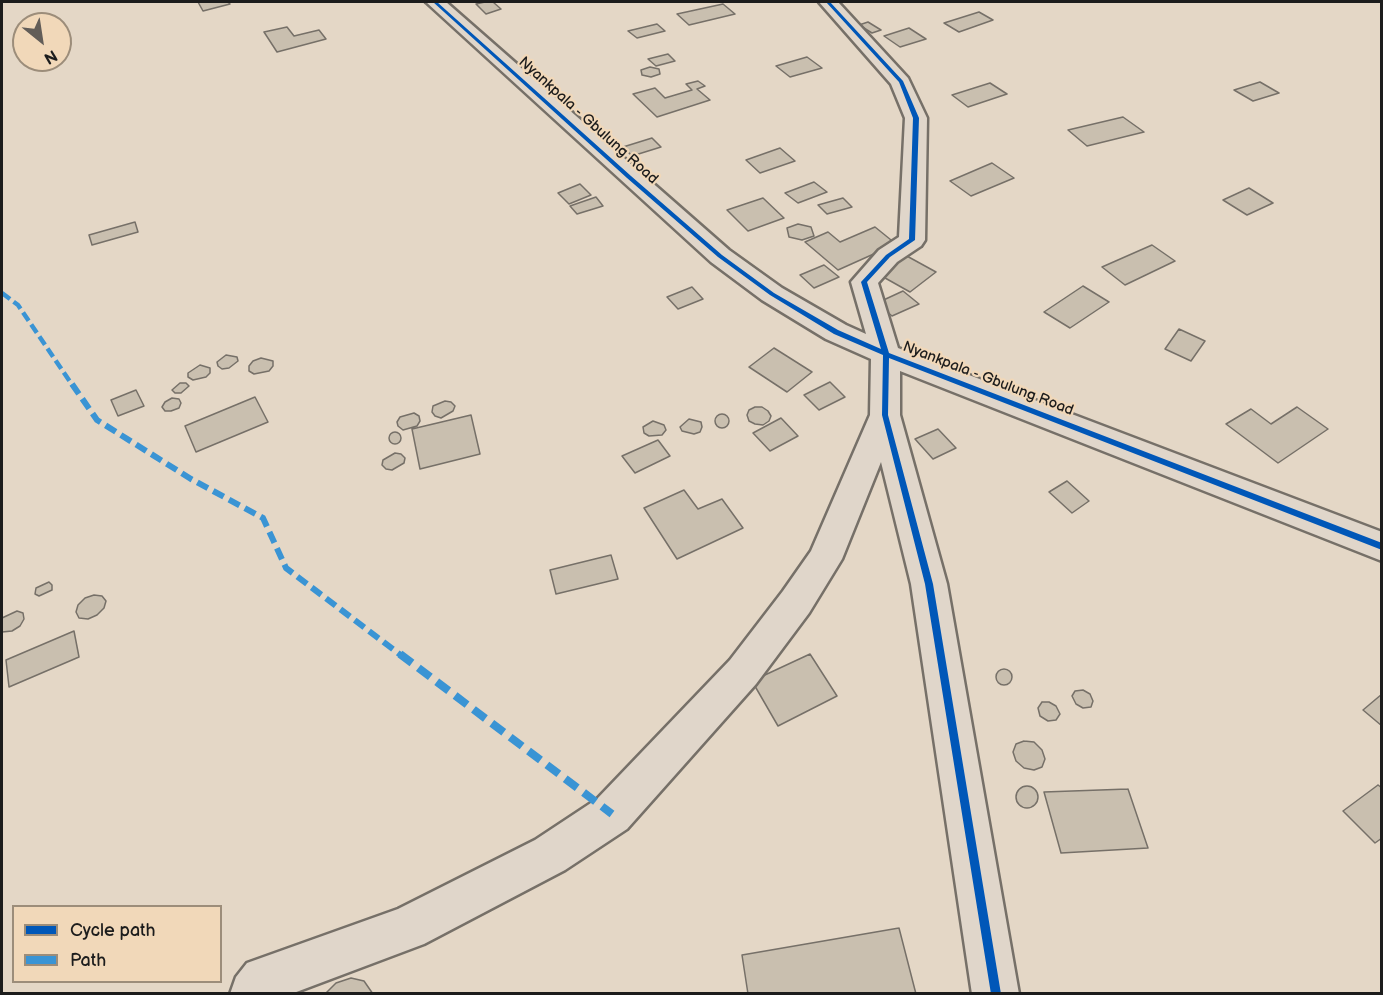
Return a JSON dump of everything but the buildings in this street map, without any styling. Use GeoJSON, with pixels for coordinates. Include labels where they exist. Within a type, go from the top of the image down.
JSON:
{"type":"FeatureCollection","features":[{"type":"Feature","properties":{"kind":"street","name":"Nyankpala - Gbulung Road"},"geometry":{"type":"LineString","coordinates":[[435,2],[720,256],[772,294],[818,321],[886,354],[1382,547]]}},
{"type":"Feature","properties":{"kind":"street"},"geometry":{"type":"LineString","coordinates":[[828,2],[900,82],[916,117],[912,240],[888,256],[864,282],[886,354],[885,415],[929,584],[996,993]]}},
{"type":"Feature","properties":{"kind":"street"},"geometry":{"type":"LineString","coordinates":[[252,993],[264,980],[408,928],[550,855],[612,814],[743,672],[808,585],[825,559],[885,415]]}},
{"type":"Feature","properties":{"kind":"marked path"},"geometry":{"type":"LineString","coordinates":[[2,293],[18,305],[97,420],[191,479],[263,518],[286,568],[612,814]]}},
{"type":"Feature","properties":{"kind":"cycle path"},"geometry":{"type":"LineString","coordinates":[[435,2],[720,256],[772,294],[836,332],[886,354],[1382,547]]}},
{"type":"Feature","properties":{"kind":"cycle path"},"geometry":{"type":"LineString","coordinates":[[828,2],[901,82],[916,118],[912,240],[888,256],[864,282],[886,354],[885,415],[929,584],[996,994]]}}]}
